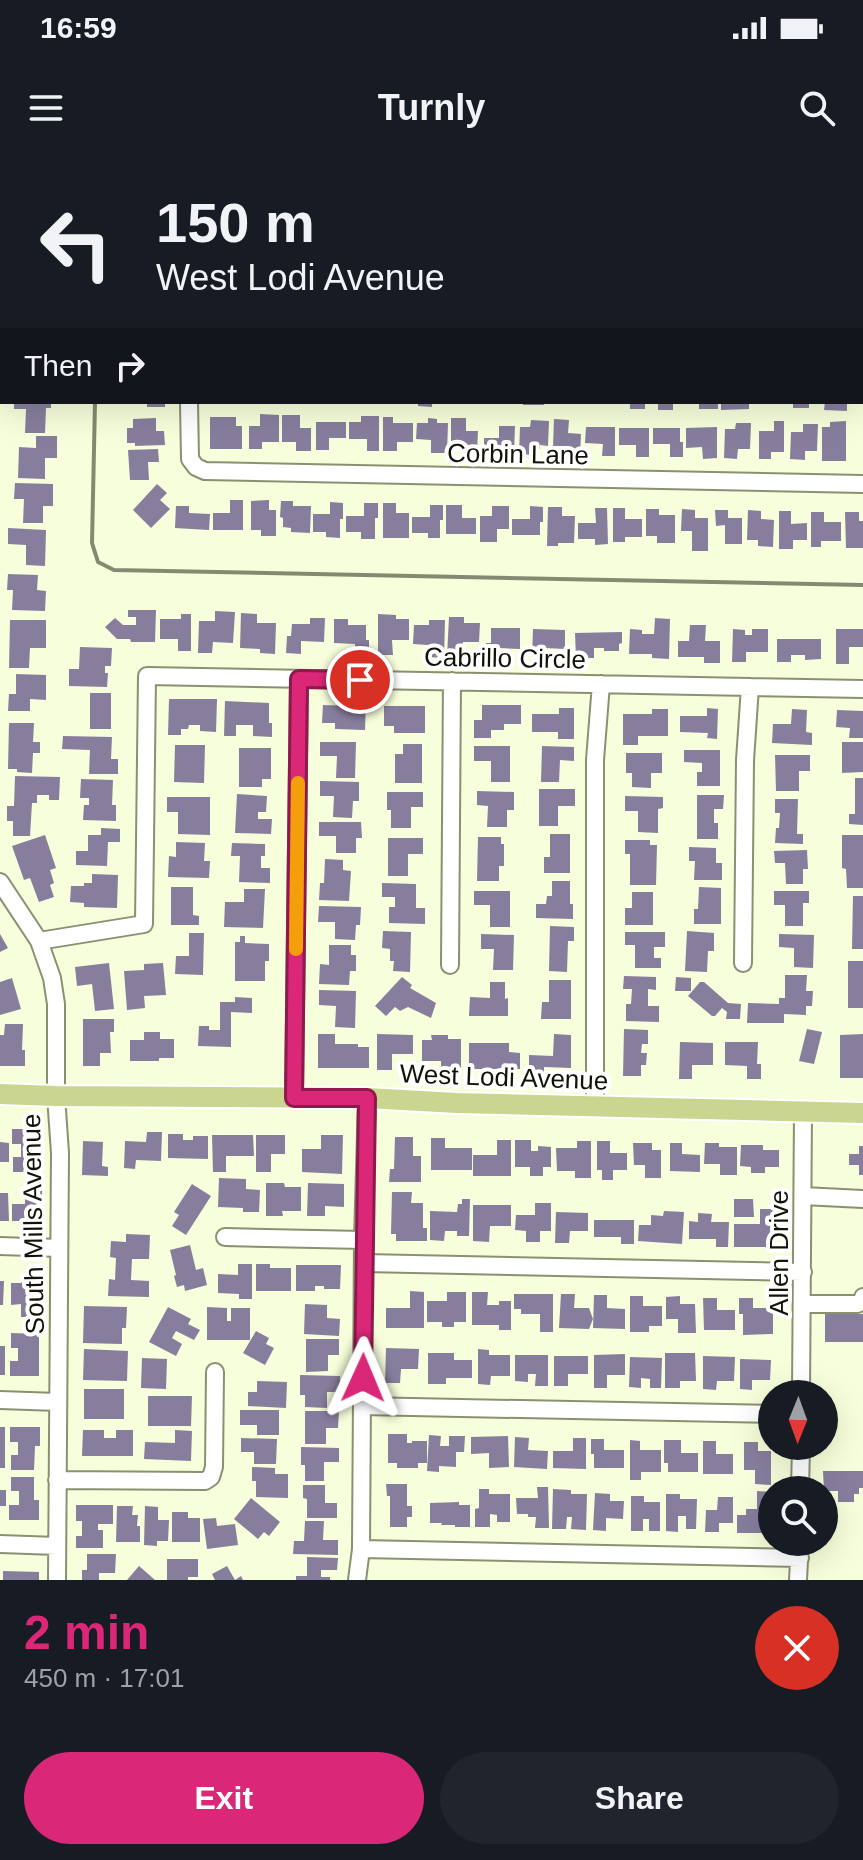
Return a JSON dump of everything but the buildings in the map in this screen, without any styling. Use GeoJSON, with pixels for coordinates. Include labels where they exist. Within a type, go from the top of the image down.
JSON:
{"type":"FeatureCollection","features":[{"type":"Feature","properties":{"kind":"main road","name":"West Lodi Avenue"},"geometry":{"type":"LineString","coordinates":[[0,1094],[367,1098],[863,1113]]}},
{"type":"Feature","properties":{"kind":"street","name":"Corbin Lane"},"geometry":{"type":"LineString","coordinates":[[189,404],[190,459],[196,467],[205,471],[863,484]]}},
{"type":"Feature","properties":{"kind":"street","name":"Cabrillo Circle"},"geometry":{"type":"LineString","coordinates":[[39,941],[144,924],[147,676],[863,689]]}},
{"type":"Feature","properties":{"kind":"street"},"geometry":{"type":"LineString","coordinates":[[294,1098],[299,679]]}},
{"type":"Feature","properties":{"kind":"street"},"geometry":{"type":"LineString","coordinates":[[450,965],[452,681]]}},
{"type":"Feature","properties":{"kind":"street"},"geometry":{"type":"LineString","coordinates":[[595,1107],[595,760],[601,684]]}},
{"type":"Feature","properties":{"kind":"street"},"geometry":{"type":"LineString","coordinates":[[743,963],[745,760],[750,687]]}},
{"type":"Feature","properties":{"kind":"street","name":"South Mills Avenue"},"geometry":{"type":"LineString","coordinates":[[0,882],[39,941],[52,978],[56,1004],[56,1096],[60,1153],[57,1580]]}},
{"type":"Feature","properties":{"kind":"street"},"geometry":{"type":"LineString","coordinates":[[357,1580],[361,1549],[367,1098]]}},
{"type":"Feature","properties":{"kind":"street","name":"Allen Drive"},"geometry":{"type":"LineString","coordinates":[[801,1380],[803,1112]]}},
{"type":"Feature","properties":{"kind":"street"},"geometry":{"type":"LineString","coordinates":[[803,1196],[863,1199]]}},
{"type":"Feature","properties":{"kind":"street"},"geometry":{"type":"LineString","coordinates":[[225,1237],[363,1240]]}},
{"type":"Feature","properties":{"kind":"street"},"geometry":{"type":"LineString","coordinates":[[0,1246],[59,1248]]}},
{"type":"Feature","properties":{"kind":"street"},"geometry":{"type":"LineString","coordinates":[[364,1263],[803,1272]]}},
{"type":"Feature","properties":{"kind":"street"},"geometry":{"type":"LineString","coordinates":[[803,1304],[857,1304],[862,1302],[863,1297]]}},
{"type":"Feature","properties":{"kind":"street"},"geometry":{"type":"LineString","coordinates":[[57,1480],[205,1481],[211,1477],[214,1467],[215,1372]]}},
{"type":"Feature","properties":{"kind":"street"},"geometry":{"type":"LineString","coordinates":[[0,1400],[58,1402]]}},
{"type":"Feature","properties":{"kind":"street"},"geometry":{"type":"LineString","coordinates":[[362,1406],[758,1414]]}},
{"type":"Feature","properties":{"kind":"street"},"geometry":{"type":"LineString","coordinates":[[0,1544],[57,1546]]}},
{"type":"Feature","properties":{"kind":"street"},"geometry":{"type":"LineString","coordinates":[[361,1549],[758,1550]]}},
{"type":"Feature","properties":{"kind":"street"},"geometry":{"type":"LineString","coordinates":[[798,1580],[800,1556]]}},
{"type":"Feature","properties":{"kind":"waterway"},"geometry":{"type":"LineString","coordinates":[[95,404],[92,543],[98,562],[114,570],[863,585]]}},
{"type":"Feature","properties":{"kind":"slow traffic"},"geometry":{"type":"LineString","coordinates":[[296,949],[298,783]]}},
{"type":"Feature","properties":{"kind":"route"},"geometry":{"type":"LineString","coordinates":[[360,680],[299,679],[294,1098],[367,1098],[363,1378]]}}]}
